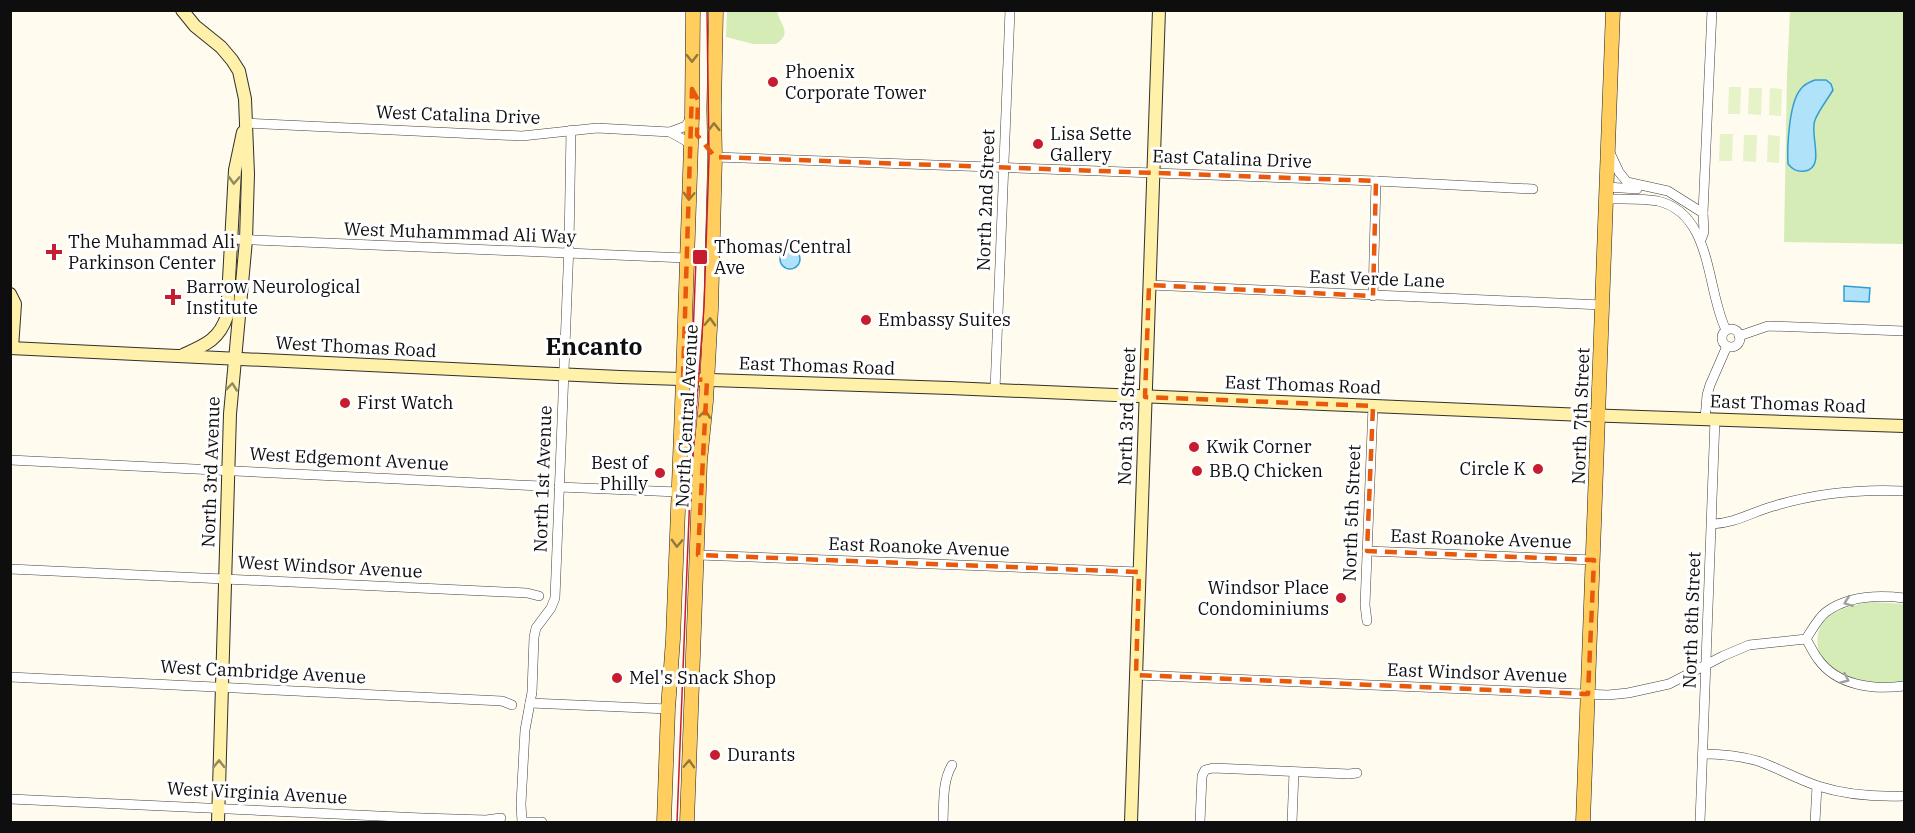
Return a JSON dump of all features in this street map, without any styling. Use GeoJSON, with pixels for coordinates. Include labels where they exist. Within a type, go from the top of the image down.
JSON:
{"type":"FeatureCollection","features":[{"type":"Feature","properties":{"kind":"main road","name":"North Central Avenue"},"geometry":{"type":"LineString","coordinates":[[664,822],[668,709],[674,639],[692,116],[693,10]]}},
{"type":"Feature","properties":{"kind":"main road","name":"North Central Avenue"},"geometry":{"type":"LineString","coordinates":[[687,822],[703,380],[715,157],[716,10]]}},
{"type":"Feature","properties":{"kind":"main road","name":"North 7th Street"},"geometry":{"type":"LineString","coordinates":[[1583,822],[1613,10]]}},
{"type":"Feature","properties":{"kind":"main road"},"geometry":{"type":"LineString","coordinates":[[692,89],[698,100],[697,135],[715,157]]}},
{"type":"Feature","properties":{"kind":"street","name":"North 3rd Avenue"},"geometry":{"type":"LineString","coordinates":[[182,10],[195,26],[221,47],[232,60],[239,71],[245,99],[248,174],[246,240],[233,359],[230,414],[218,822]]}},
{"type":"Feature","properties":{"kind":"street","name":"North 2nd Street"},"geometry":{"type":"LineString","coordinates":[[995,390],[1010,10]]}},
{"type":"Feature","properties":{"kind":"street","name":"North 3rd Street"},"geometry":{"type":"LineString","coordinates":[[1131,822],[1159,10]]}},
{"type":"Feature","properties":{"kind":"street"},"geometry":{"type":"LineString","coordinates":[[1701,240],[1704,232],[1712,10]]}},
{"type":"Feature","properties":{"kind":"street"},"geometry":{"type":"LineString","coordinates":[[670,132],[686,126],[692,116]]}},
{"type":"Feature","properties":{"kind":"street","name":"North 3rd Avenue"},"geometry":{"type":"LineString","coordinates":[[180,357],[206,344],[219,334],[227,316],[235,170],[245,123]]}},
{"type":"Feature","properties":{"kind":"street","name":"West Catalina Drive"},"geometry":{"type":"LineString","coordinates":[[245,123],[522,136],[597,128],[670,132]]}},
{"type":"Feature","properties":{"kind":"street","name":"North 1st Avenue"},"geometry":{"type":"LineString","coordinates":[[522,822],[525,730],[531,702],[536,628],[551,608],[555,597],[571,130]]}},
{"type":"Feature","properties":{"kind":"street"},"geometry":{"type":"LineString","coordinates":[[670,132],[686,141],[691,147]]}},
{"type":"Feature","properties":{"kind":"street"},"geometry":{"type":"LineString","coordinates":[[1608,151],[1624,180],[1632,184],[1670,192],[1703,213]]}},
{"type":"Feature","properties":{"kind":"street","name":"East Catalina Drive"},"geometry":{"type":"LineString","coordinates":[[715,157],[1376,181],[1533,189]]}},
{"type":"Feature","properties":{"kind":"street"},"geometry":{"type":"LineString","coordinates":[[1373,296],[1376,181]]}},
{"type":"Feature","properties":{"kind":"street"},"geometry":{"type":"LineString","coordinates":[[1607,193],[1648,187]]}},
{"type":"Feature","properties":{"kind":"street"},"geometry":{"type":"LineString","coordinates":[[1665,204],[1670,192]]}},
{"type":"Feature","properties":{"kind":"street"},"geometry":{"type":"LineString","coordinates":[[1607,193],[1665,204],[1684,216],[1701,240],[1720,318],[1726,330]]}},
{"type":"Feature","properties":{"kind":"street"},"geometry":{"type":"LineString","coordinates":[[1684,216],[1692,207]]}},
{"type":"Feature","properties":{"kind":"street","name":"West Muhammmad Ali Way"},"geometry":{"type":"LineString","coordinates":[[232,239],[686,258]]}},
{"type":"Feature","properties":{"kind":"street","name":"East Verde Lane"},"geometry":{"type":"LineString","coordinates":[[1149,285],[1602,305]]}},
{"type":"Feature","properties":{"kind":"street"},"geometry":{"type":"LineString","coordinates":[[10,294],[15,304],[11,348]]}},
{"type":"Feature","properties":{"kind":"street"},"geometry":{"type":"LineString","coordinates":[[228,301],[233,313],[233,359]]}},
{"type":"Feature","properties":{"kind":"street"},"geometry":{"type":"LineString","coordinates":[[1739,336],[1768,326],[1905,331]]}},
{"type":"Feature","properties":{"kind":"street"},"geometry":{"type":"LineString","coordinates":[[1726,330],[1734,330],[1739,336],[1736,345],[1726,346],[1723,342],[1722,337],[1726,330]]}},
{"type":"Feature","properties":{"kind":"street","name":"North 8th Street"},"geometry":{"type":"LineString","coordinates":[[1700,822],[1712,524],[1710,419],[1707,395],[1713,374],[1726,346]]}},
{"type":"Feature","properties":{"kind":"street","name":"West Thomas Road"},"geometry":{"type":"LineString","coordinates":[[11,348],[703,380]]}},
{"type":"Feature","properties":{"kind":"street","name":"East Thomas Road"},"geometry":{"type":"LineString","coordinates":[[703,380],[1905,426]]}},
{"type":"Feature","properties":{"kind":"street","name":"North 5th Street"},"geometry":{"type":"LineString","coordinates":[[1368,621],[1365,609],[1373,406]]}},
{"type":"Feature","properties":{"kind":"street","name":"West Edgemont Avenue"},"geometry":{"type":"LineString","coordinates":[[10,460],[542,486]]}},
{"type":"Feature","properties":{"kind":"street"},"geometry":{"type":"LineString","coordinates":[[559,487],[678,492]]}},
{"type":"Feature","properties":{"kind":"street"},"geometry":{"type":"LineString","coordinates":[[1712,524],[1726,524],[1771,506],[1832,493],[1862,490],[1905,491]]}},
{"type":"Feature","properties":{"kind":"street","name":"East Roanoke Avenue"},"geometry":{"type":"LineString","coordinates":[[1367,551],[1594,560]]}},
{"type":"Feature","properties":{"kind":"street","name":"East Roanoke Avenue"},"geometry":{"type":"LineString","coordinates":[[698,555],[1139,572]]}},
{"type":"Feature","properties":{"kind":"street","name":"West Windsor Avenue"},"geometry":{"type":"LineString","coordinates":[[10,569],[527,593],[539,596]]}},
{"type":"Feature","properties":{"kind":"street"},"geometry":{"type":"LineString","coordinates":[[1905,598],[1886,596],[1855,599],[1825,613],[1806,639],[1819,661],[1833,674],[1853,683],[1882,689],[1905,686]]}},
{"type":"Feature","properties":{"kind":"street","name":"East Windsor Avenue"},"geometry":{"type":"LineString","coordinates":[[1136,675],[1588,694],[1628,693],[1658,687],[1749,645],[1806,639]]}},
{"type":"Feature","properties":{"kind":"street","name":"West Cambridge Avenue"},"geometry":{"type":"LineString","coordinates":[[10,677],[480,699],[502,701],[512,705]]}},
{"type":"Feature","properties":{"kind":"street"},"geometry":{"type":"LineString","coordinates":[[531,702],[668,709]]}},
{"type":"Feature","properties":{"kind":"street"},"geometry":{"type":"LineString","coordinates":[[1703,754],[1733,756],[1758,762],[1817,786],[1856,795],[1905,796]]}},
{"type":"Feature","properties":{"kind":"street"},"geometry":{"type":"LineString","coordinates":[[943,822],[945,784],[952,765]]}},
{"type":"Feature","properties":{"kind":"street"},"geometry":{"type":"LineString","coordinates":[[1200,822],[1202,776],[1205,770],[1213,768],[1357,773]]}},
{"type":"Feature","properties":{"kind":"street"},"geometry":{"type":"LineString","coordinates":[[1292,822],[1294,772]]}},
{"type":"Feature","properties":{"kind":"street"},"geometry":{"type":"LineString","coordinates":[[1815,822],[1817,786]]}},
{"type":"Feature","properties":{"kind":"street","name":"West Virginia Avenue"},"geometry":{"type":"LineString","coordinates":[[10,799],[454,819],[501,818]]}},
{"type":"Feature","properties":{"kind":"street"},"geometry":{"type":"LineString","coordinates":[[522,822],[542,822]]}},
{"type":"Feature","properties":{"kind":"highlighted area"},"geometry":{"type":"Polygon","coordinates":[[[692,89],[698,100],[697,135],[715,157],[1376,181],[1373,296],[1149,285],[1145,397],[1373,406],[1367,551],[1594,560],[1588,694],[1136,675],[1139,572],[698,555],[707,380],[683,379],[692,89]]]}},
{"type":"Feature","properties":{"kind":"green space"},"geometry":{"type":"Polygon","coordinates":[[[727,11],[777,11],[785,32],[784,36],[776,44],[753,44],[726,37],[727,11]]]}},
{"type":"Feature","properties":{"kind":"green space"},"geometry":{"type":"Polygon","coordinates":[[[1790,11],[1904,11],[1904,244],[1784,242],[1790,11]]]}},
{"type":"Feature","properties":{"kind":"green space"},"geometry":{"type":"Polygon","coordinates":[[[1729,87],[1741,87],[1740,114],[1728,114],[1729,87]]]}},
{"type":"Feature","properties":{"kind":"green space"},"geometry":{"type":"Polygon","coordinates":[[[1749,88],[1762,88],[1761,115],[1748,114],[1749,88]]]}},
{"type":"Feature","properties":{"kind":"green space"},"geometry":{"type":"Polygon","coordinates":[[[1770,88],[1782,89],[1781,116],[1769,115],[1770,88]]]}},
{"type":"Feature","properties":{"kind":"green space"},"geometry":{"type":"Polygon","coordinates":[[[1720,134],[1733,134],[1732,161],[1719,161],[1720,134]]]}},
{"type":"Feature","properties":{"kind":"green space"},"geometry":{"type":"Polygon","coordinates":[[[1744,135],[1757,135],[1756,162],[1743,161],[1744,135]]]}},
{"type":"Feature","properties":{"kind":"green space"},"geometry":{"type":"Polygon","coordinates":[[[1768,135],[1780,136],[1779,163],[1767,162],[1768,135]]]}},
{"type":"Feature","properties":{"kind":"green space"},"geometry":{"type":"Polygon","coordinates":[[[1872,602],[1904,604],[1904,683],[1861,680],[1821,660],[1818,634],[1821,625],[1836,612],[1847,607],[1872,602]]]}},
{"type":"Feature","properties":{"kind":"water"},"geometry":{"type":"Polygon","coordinates":[[[1815,80],[1826,80],[1831,84],[1833,90],[1815,120],[1815,164],[1811,169],[1797,171],[1788,164],[1791,115],[1800,90],[1815,80]]]}},
{"type":"Feature","properties":{"kind":"water"},"geometry":{"type":"Polygon","coordinates":[[[790,249],[797,252],[800,259],[797,266],[790,269],[783,266],[780,259],[783,252],[790,249]]]}},
{"type":"Feature","properties":{"kind":"water"},"geometry":{"type":"Polygon","coordinates":[[[1844,286],[1870,288],[1869,302],[1844,301],[1844,286]]]}},
{"type":"Feature","properties":{"kind":"tram line"},"geometry":{"type":"LineString","coordinates":[[677,822],[690,492],[704,307],[709,157],[707,10]]}},
{"type":"Feature","properties":{"kind":"tram line"},"geometry":{"type":"LineString","coordinates":[[692,361],[696,259]]}},
{"type":"Feature","properties":{"kind":"place","name":"Phoenix Corporate Tower"},"geometry":{"type":"Point","coordinates":[773,82]}},
{"type":"Feature","properties":{"kind":"place","name":"Lisa Sette Gallery"},"geometry":{"type":"Point","coordinates":[1038,144]}},
{"type":"Feature","properties":{"kind":"place","name":"The Muhammad Ali Parkinson Center"},"geometry":{"type":"Point","coordinates":[54,252]}},
{"type":"Feature","properties":{"kind":"place","name":"Thomas/Central Ave"},"geometry":{"type":"Point","coordinates":[700,257]}},
{"type":"Feature","properties":{"kind":"place","name":"Barrow Neurological Institute"},"geometry":{"type":"Point","coordinates":[173,297]}},
{"type":"Feature","properties":{"kind":"place","name":"Embassy Suites"},"geometry":{"type":"Point","coordinates":[866,320]}},
{"type":"Feature","properties":{"kind":"place","name":"First Watch"},"geometry":{"type":"Point","coordinates":[345,403]}},
{"type":"Feature","properties":{"kind":"place","name":"Kwik Corner"},"geometry":{"type":"Point","coordinates":[1194,447]}},
{"type":"Feature","properties":{"kind":"place","name":"Circle K"},"geometry":{"type":"Point","coordinates":[1538,469]}},
{"type":"Feature","properties":{"kind":"place","name":"BB.Q Chicken"},"geometry":{"type":"Point","coordinates":[1197,471]}},
{"type":"Feature","properties":{"kind":"place","name":"Best of Philly"},"geometry":{"type":"Point","coordinates":[660,473]}},
{"type":"Feature","properties":{"kind":"place","name":"Windsor Place Condominiums"},"geometry":{"type":"Point","coordinates":[1341,598]}},
{"type":"Feature","properties":{"kind":"place","name":"Mel's Snack Shop"},"geometry":{"type":"Point","coordinates":[617,678]}},
{"type":"Feature","properties":{"kind":"place","name":"Durants"},"geometry":{"type":"Point","coordinates":[715,755]}},
{"type":"Feature","properties":{"kind":"district","name":"Encanto"},"geometry":{"type":"Point","coordinates":[594,347]}}]}
